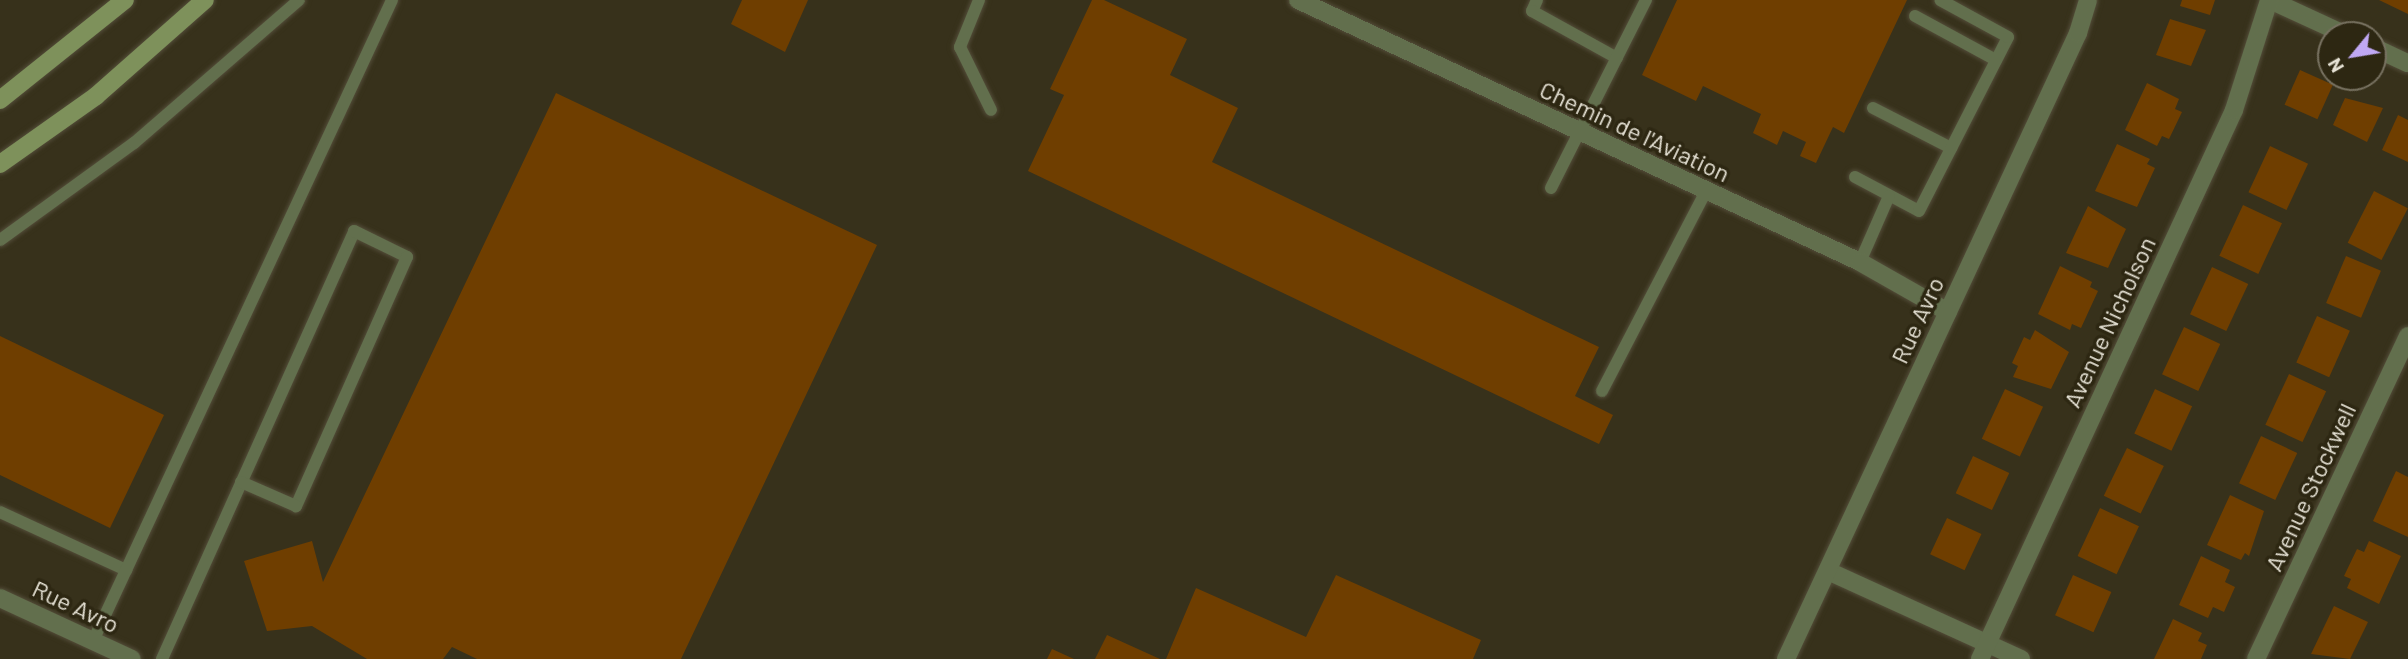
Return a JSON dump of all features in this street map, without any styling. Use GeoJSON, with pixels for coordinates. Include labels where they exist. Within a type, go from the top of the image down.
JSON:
{"type":"FeatureCollection","features":[{"type":"Feature","properties":{"kind":"main road"},"geometry":{"type":"LineString","coordinates":[[0,100],[125,0]]}},
{"type":"Feature","properties":{"kind":"main road"},"geometry":{"type":"LineString","coordinates":[[0,164],[96,96],[205,0]]}},
{"type":"Feature","properties":{"kind":"street","name":"Chemin de l'Aviation"},"geometry":{"type":"LineString","coordinates":[[1298,0],[1860,262],[1948,312]]}},
{"type":"Feature","properties":{"kind":"street","name":"Rue Avro"},"geometry":{"type":"LineString","coordinates":[[1786,659],[2078,33],[2088,0]]}},
{"type":"Feature","properties":{"kind":"street"},"geometry":{"type":"LineString","coordinates":[[2269,0],[2317,22]]}},
{"type":"Feature","properties":{"kind":"street","name":"Avenue Nicholson"},"geometry":{"type":"LineString","coordinates":[[1984,651],[2234,110],[2269,0]]}},
{"type":"Feature","properties":{"kind":"street"},"geometry":{"type":"LineString","coordinates":[[2387,53],[2408,63]]}},
{"type":"Feature","properties":{"kind":"street","name":"Avenue Stockwell"},"geometry":{"type":"LineString","coordinates":[[2256,659],[2408,336]]}},
{"type":"Feature","properties":{"kind":"street"},"geometry":{"type":"LineString","coordinates":[[1828,570],[1984,651],[2021,659]]}},
{"type":"Feature","properties":{"kind":"street","name":"Rue Avro"},"geometry":{"type":"LineString","coordinates":[[0,598],[132,659]]}},
{"type":"Feature","properties":{"kind":"lane"},"geometry":{"type":"LineString","coordinates":[[0,240],[134,143],[299,0]]}},
{"type":"Feature","properties":{"kind":"lane"},"geometry":{"type":"LineString","coordinates":[[93,641],[392,0]]}},
{"type":"Feature","properties":{"kind":"lane"},"geometry":{"type":"LineString","coordinates":[[979,0],[960,47],[991,110]]}},
{"type":"Feature","properties":{"kind":"lane"},"geometry":{"type":"LineString","coordinates":[[1537,0],[1532,11],[1618,58]]}},
{"type":"Feature","properties":{"kind":"lane"},"geometry":{"type":"LineString","coordinates":[[1551,187],[1577,131],[1618,58],[1646,0]]}},
{"type":"Feature","properties":{"kind":"lane"},"geometry":{"type":"LineString","coordinates":[[1855,177],[1919,211],[2008,37],[1940,0]]}},
{"type":"Feature","properties":{"kind":"lane"},"geometry":{"type":"LineString","coordinates":[[1915,16],[1996,60]]}},
{"type":"Feature","properties":{"kind":"lane"},"geometry":{"type":"LineString","coordinates":[[1873,108],[1951,148]]}},
{"type":"Feature","properties":{"kind":"lane"},"geometry":{"type":"LineString","coordinates":[[1602,391],[1706,191]]}},
{"type":"Feature","properties":{"kind":"lane"},"geometry":{"type":"LineString","coordinates":[[1860,262],[1889,196]]}},
{"type":"Feature","properties":{"kind":"lane"},"geometry":{"type":"LineString","coordinates":[[162,659],[241,482],[354,231],[408,257],[296,506],[241,482]]}},
{"type":"Feature","properties":{"kind":"lane"},"geometry":{"type":"LineString","coordinates":[[0,512],[126,570]]}},
{"type":"Feature","properties":{"kind":"building"},"geometry":{"type":"Polygon","coordinates":[[[742,0],[808,0],[785,52],[731,24],[742,0]]]}},
{"type":"Feature","properties":{"kind":"building"},"geometry":{"type":"Polygon","coordinates":[[[1092,0],[1104,0],[1187,39],[1170,75],[1238,108],[1212,162],[1599,347],[1575,396],[1613,415],[1599,444],[1028,171],[1064,95],[1050,89],[1092,0]]]}},
{"type":"Feature","properties":{"kind":"building"},"geometry":{"type":"Polygon","coordinates":[[[1677,0],[1907,0],[1844,133],[1833,127],[1816,163],[1800,156],[1806,142],[1783,131],[1777,145],[1753,133],[1761,114],[1703,86],[1696,101],[1642,75],[1677,0]]]}},
{"type":"Feature","properties":{"kind":"building"},"geometry":{"type":"Polygon","coordinates":[[[2182,0],[2215,0],[2210,15],[2180,6],[2182,0]]]}},
{"type":"Feature","properties":{"kind":"building"},"geometry":{"type":"Polygon","coordinates":[[[2379,0],[2408,0],[2408,14],[2379,0]]]}},
{"type":"Feature","properties":{"kind":"building"},"geometry":{"type":"Polygon","coordinates":[[[2170,19],[2206,30],[2191,66],[2156,55],[2170,19]]]}},
{"type":"Feature","properties":{"kind":"building"},"geometry":{"type":"Polygon","coordinates":[[[2300,70],[2317,78],[2317,91],[2330,91],[2317,119],[2285,105],[2300,70]]]}},
{"type":"Feature","properties":{"kind":"building"},"geometry":{"type":"Polygon","coordinates":[[[2147,83],[2179,99],[2175,109],[2182,112],[2169,139],[2162,136],[2157,146],[2125,130],[2147,83]]]}},
{"type":"Feature","properties":{"kind":"building"},"geometry":{"type":"Polygon","coordinates":[[[556,93],[877,245],[681,659],[477,659],[452,647],[443,659],[367,659],[312,626],[267,631],[244,561],[312,541],[323,582],[556,93]]]}},
{"type":"Feature","properties":{"kind":"building"},"geometry":{"type":"Polygon","coordinates":[[[2345,98],[2383,108],[2367,142],[2333,125],[2345,98]]]}},
{"type":"Feature","properties":{"kind":"building"},"geometry":{"type":"Polygon","coordinates":[[[2398,115],[2408,120],[2408,162],[2382,150],[2398,115]]]}},
{"type":"Feature","properties":{"kind":"building"},"geometry":{"type":"Polygon","coordinates":[[[2117,144],[2150,159],[2147,164],[2155,168],[2137,207],[2095,191],[2117,144]]]}},
{"type":"Feature","properties":{"kind":"building"},"geometry":{"type":"Polygon","coordinates":[[[2270,146],[2308,164],[2287,210],[2248,192],[2270,146]]]}},
{"type":"Feature","properties":{"kind":"building"},"geometry":{"type":"Polygon","coordinates":[[[2374,191],[2408,208],[2382,260],[2348,243],[2374,191]]]}},
{"type":"Feature","properties":{"kind":"building"},"geometry":{"type":"Polygon","coordinates":[[[2243,205],[2282,223],[2258,274],[2219,256],[2243,205]]]}},
{"type":"Feature","properties":{"kind":"building"},"geometry":{"type":"Polygon","coordinates":[[[2088,206],[2126,229],[2108,268],[2066,253],[2088,206]]]}},
{"type":"Feature","properties":{"kind":"building"},"geometry":{"type":"Polygon","coordinates":[[[2346,256],[2381,271],[2361,318],[2326,303],[2346,256]]]}},
{"type":"Feature","properties":{"kind":"building"},"geometry":{"type":"Polygon","coordinates":[[[2060,266],[2092,282],[2090,287],[2098,291],[2081,328],[2072,324],[2070,330],[2038,314],[2060,266]]]}},
{"type":"Feature","properties":{"kind":"building"},"geometry":{"type":"Polygon","coordinates":[[[2212,267],[2248,284],[2226,331],[2190,314],[2212,267]]]}},
{"type":"Feature","properties":{"kind":"building"},"geometry":{"type":"Polygon","coordinates":[[[2317,316],[2350,331],[2329,377],[2296,363],[2317,316]]]}},
{"type":"Feature","properties":{"kind":"building"},"geometry":{"type":"Polygon","coordinates":[[[2184,327],[2220,344],[2198,391],[2162,374],[2184,327]]]}},
{"type":"Feature","properties":{"kind":"building"},"geometry":{"type":"Polygon","coordinates":[[[2035,330],[2069,352],[2051,389],[2013,377],[2018,366],[2012,363],[2024,337],[2030,340],[2035,330]]]}},
{"type":"Feature","properties":{"kind":"building"},"geometry":{"type":"Polygon","coordinates":[[[0,336],[164,415],[110,528],[0,475],[0,336]]]}},
{"type":"Feature","properties":{"kind":"building"},"geometry":{"type":"Polygon","coordinates":[[[2289,374],[2326,391],[2302,442],[2265,425],[2289,374]]]}},
{"type":"Feature","properties":{"kind":"building"},"geometry":{"type":"Polygon","coordinates":[[[2005,389],[2043,407],[2020,457],[1982,439],[2005,389]]]}},
{"type":"Feature","properties":{"kind":"building"},"geometry":{"type":"Polygon","coordinates":[[[2155,389],[2192,406],[2171,451],[2134,433],[2155,389]]]}},
{"type":"Feature","properties":{"kind":"building"},"geometry":{"type":"Polygon","coordinates":[[[2261,436],[2297,453],[2275,500],[2239,483],[2261,436]]]}},
{"type":"Feature","properties":{"kind":"building"},"geometry":{"type":"Polygon","coordinates":[[[2127,448],[2164,466],[2141,514],[2104,496],[2127,448]]]}},
{"type":"Feature","properties":{"kind":"building"},"geometry":{"type":"Polygon","coordinates":[[[1973,456],[2009,473],[1992,510],[1956,493],[1973,456]]]}},
{"type":"Feature","properties":{"kind":"building"},"geometry":{"type":"Polygon","coordinates":[[[2396,471],[2408,477],[2408,537],[2373,521],[2396,471]]]}},
{"type":"Feature","properties":{"kind":"building"},"geometry":{"type":"Polygon","coordinates":[[[2230,495],[2264,511],[2249,556],[2245,553],[2241,560],[2207,545],[2230,495]]]}},
{"type":"Feature","properties":{"kind":"building"},"geometry":{"type":"Polygon","coordinates":[[[2100,508],[2139,526],[2117,574],[2078,556],[2100,508]]]}},
{"type":"Feature","properties":{"kind":"building"},"geometry":{"type":"Polygon","coordinates":[[[1947,518],[1981,534],[1965,570],[1930,554],[1947,518]]]}},
{"type":"Feature","properties":{"kind":"building"},"geometry":{"type":"Polygon","coordinates":[[[2369,541],[2401,556],[2379,604],[2347,588],[2351,579],[2344,576],[2357,549],[2364,552],[2369,541]]]}},
{"type":"Feature","properties":{"kind":"building"},"geometry":{"type":"Polygon","coordinates":[[[2201,556],[2230,570],[2225,582],[2235,587],[2224,612],[2213,607],[2208,618],[2179,605],[2201,556]]]}},
{"type":"Feature","properties":{"kind":"building"},"geometry":{"type":"Polygon","coordinates":[[[1336,575],[1481,640],[1473,659],[1166,659],[1196,588],[1306,637],[1336,575]]]}},
{"type":"Feature","properties":{"kind":"building"},"geometry":{"type":"Polygon","coordinates":[[[2073,575],[2111,592],[2093,632],[2055,615],[2073,575]]]}},
{"type":"Feature","properties":{"kind":"building"},"geometry":{"type":"Polygon","coordinates":[[[2334,606],[2368,622],[2350,659],[2311,654],[2334,606]]]}},
{"type":"Feature","properties":{"kind":"building"},"geometry":{"type":"Polygon","coordinates":[[[2173,619],[2202,633],[2198,641],[2207,645],[2201,659],[2154,659],[2173,619]]]}},
{"type":"Feature","properties":{"kind":"building"},"geometry":{"type":"Polygon","coordinates":[[[1107,635],[1160,659],[1095,659],[1107,635]]]}},
{"type":"Feature","properties":{"kind":"building"},"geometry":{"type":"Polygon","coordinates":[[[1052,649],[1074,659],[1047,659],[1052,649]]]}}]}
